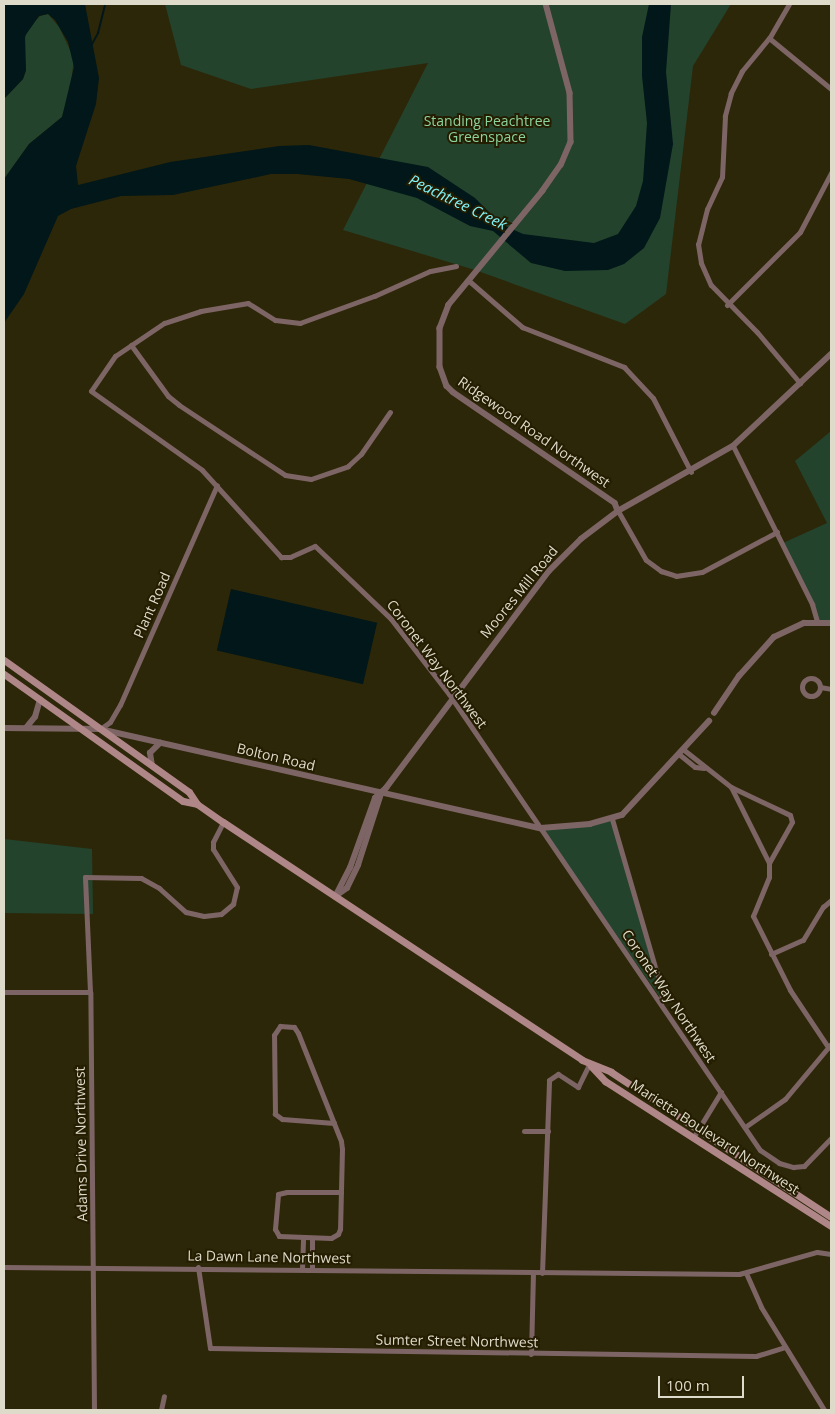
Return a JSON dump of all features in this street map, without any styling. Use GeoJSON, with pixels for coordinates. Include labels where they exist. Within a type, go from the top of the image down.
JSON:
{"type":"FeatureCollection","features":[{"type":"Feature","properties":{"kind":"main road"},"geometry":{"type":"LineString","coordinates":[[4,660],[189,792],[197,804],[223,822],[589,1064],[611,1072],[831,1217]]}},
{"type":"Feature","properties":{"kind":"main road"},"geometry":{"type":"LineString","coordinates":[[4,674],[183,801],[197,804]]}},
{"type":"Feature","properties":{"kind":"main road","name":"Marietta Boulevard Northwest"},"geometry":{"type":"LineString","coordinates":[[589,1064],[605,1081],[831,1226]]}},
{"type":"Feature","properties":{"kind":"street","name":"Ridgewood Road Northwest"},"geometry":{"type":"LineString","coordinates":[[546,4],[570,93],[573,134],[562,165],[449,305],[440,328],[440,367],[447,386],[615,503],[646,560],[661,571],[676,576],[702,572],[777,532]]}},
{"type":"Feature","properties":{"kind":"street"},"geometry":{"type":"LineString","coordinates":[[789,4],[769,38],[742,71],[730,93],[725,116],[722,177],[699,235],[699,254],[704,271],[727,305],[757,332],[800,383]]}},
{"type":"Feature","properties":{"kind":"street"},"geometry":{"type":"LineString","coordinates":[[769,38],[831,89]]}},
{"type":"Feature","properties":{"kind":"street"},"geometry":{"type":"LineString","coordinates":[[727,305],[800,232],[831,173]]}},
{"type":"Feature","properties":{"kind":"street","name":"Coronet Way Northwest"},"geometry":{"type":"LineString","coordinates":[[456,266],[430,271],[374,296],[300,323],[284,323],[254,304],[241,304],[164,323],[115,356],[91,391],[202,470],[281,556],[290,557],[315,546],[391,619],[452,699],[760,1150],[779,1163],[793,1167],[812,1160],[831,1138]]}},
{"type":"Feature","properties":{"kind":"street"},"geometry":{"type":"LineString","coordinates":[[468,280],[522,327],[624,367],[653,398],[691,472]]}},
{"type":"Feature","properties":{"kind":"street"},"geometry":{"type":"LineString","coordinates":[[130,345],[168,396],[179,406],[284,475],[311,479],[348,466],[361,454],[390,412]]}},
{"type":"Feature","properties":{"kind":"street","name":"Moores Mill Road"},"geometry":{"type":"LineString","coordinates":[[336,897],[347,888],[358,865],[381,794],[524,603],[564,555],[618,511],[691,472],[733,446],[831,354]]}},
{"type":"Feature","properties":{"kind":"street"},"geometry":{"type":"LineString","coordinates":[[733,446],[777,532],[817,622]]}},
{"type":"Feature","properties":{"kind":"street","name":"Plant Road"},"geometry":{"type":"LineString","coordinates":[[100,729],[110,722],[120,704],[217,485]]}},
{"type":"Feature","properties":{"kind":"street"},"geometry":{"type":"LineString","coordinates":[[714,713],[764,645],[792,627],[817,622],[831,623]]}},
{"type":"Feature","properties":{"kind":"street"},"geometry":{"type":"LineString","coordinates":[[820,688],[831,689]]}},
{"type":"Feature","properties":{"kind":"street"},"geometry":{"type":"LineString","coordinates":[[26,728],[35,717],[40,700]]}},
{"type":"Feature","properties":{"kind":"street"},"geometry":{"type":"LineString","coordinates":[[661,1004],[662,991],[612,819],[630,809],[709,721]]}},
{"type":"Feature","properties":{"kind":"street","name":"Bolton Road"},"geometry":{"type":"LineString","coordinates":[[4,728],[100,729],[381,794],[541,828],[579,826],[612,819]]}},
{"type":"Feature","properties":{"kind":"street"},"geometry":{"type":"LineString","coordinates":[[152,766],[150,753],[160,743]]}},
{"type":"Feature","properties":{"kind":"street"},"geometry":{"type":"LineString","coordinates":[[682,752],[731,787],[790,815],[792,822],[769,863]]}},
{"type":"Feature","properties":{"kind":"street"},"geometry":{"type":"LineString","coordinates":[[731,787],[769,863],[770,877],[753,916],[770,954],[830,1046],[785,1100],[745,1126]]}},
{"type":"Feature","properties":{"kind":"street","name":"Adams Drive Northwest"},"geometry":{"type":"LineString","coordinates":[[94,1410],[90,992],[85,878],[141,878],[159,888],[186,912],[204,916],[221,914],[232,904],[237,887],[213,849],[212,842],[223,822]]}},
{"type":"Feature","properties":{"kind":"street"},"geometry":{"type":"LineString","coordinates":[[770,954],[803,940],[823,907],[831,900]]}},
{"type":"Feature","properties":{"kind":"street"},"geometry":{"type":"LineString","coordinates":[[4,992],[90,992]]}},
{"type":"Feature","properties":{"kind":"street"},"geometry":{"type":"LineString","coordinates":[[334,1123],[282,1119],[276,1114],[274,1035],[280,1026],[294,1027],[298,1033],[334,1123],[342,1149],[341,1192],[338,1234],[330,1238],[286,1238],[279,1236],[275,1229],[278,1194],[286,1192],[341,1192]]}},
{"type":"Feature","properties":{"kind":"street"},"geometry":{"type":"LineString","coordinates":[[589,1064],[578,1087],[558,1074],[551,1077],[542,1273],[746,1273],[816,1252],[831,1254]]}},
{"type":"Feature","properties":{"kind":"street"},"geometry":{"type":"LineString","coordinates":[[693,1138],[721,1092]]}},
{"type":"Feature","properties":{"kind":"street"},"geometry":{"type":"LineString","coordinates":[[524,1131],[548,1131]]}},
{"type":"Feature","properties":{"kind":"street"},"geometry":{"type":"LineString","coordinates":[[302,1269],[303,1238]]}},
{"type":"Feature","properties":{"kind":"street"},"geometry":{"type":"LineString","coordinates":[[312,1238],[312,1269]]}},
{"type":"Feature","properties":{"kind":"street","name":"La Dawn Lane Northwest"},"geometry":{"type":"LineString","coordinates":[[4,1267],[198,1267],[542,1273]]}},
{"type":"Feature","properties":{"kind":"street","name":"Sumter Street Northwest"},"geometry":{"type":"LineString","coordinates":[[198,1267],[210,1348],[756,1356],[785,1347]]}},
{"type":"Feature","properties":{"kind":"street"},"geometry":{"type":"LineString","coordinates":[[531,1354],[533,1273]]}},
{"type":"Feature","properties":{"kind":"street"},"geometry":{"type":"LineString","coordinates":[[746,1273],[761,1307],[824,1410]]}},
{"type":"Feature","properties":{"kind":"street"},"geometry":{"type":"LineString","coordinates":[[160,1410],[164,1396]]}},
{"type":"Feature","properties":{"kind":"green space","name":"Standing Peachtree Greenspace"},"geometry":{"type":"Polygon","coordinates":[[[165,4],[731,4],[693,66],[666,294],[625,324],[475,270],[343,230],[428,63],[251,89],[181,65],[165,4]]]}},
{"type":"Feature","properties":{"kind":"green space"},"geometry":{"type":"Polygon","coordinates":[[[48,14],[59,27],[74,58],[70,92],[62,117],[29,144],[4,179],[4,99],[23,79],[26,71],[23,45],[28,28],[40,16],[48,14]]]}},
{"type":"Feature","properties":{"kind":"green space"},"geometry":{"type":"Polygon","coordinates":[[[831,431],[831,625],[815,624],[815,606],[783,543],[827,523],[795,461],[831,431]]]}},
{"type":"Feature","properties":{"kind":"green space"},"geometry":{"type":"Polygon","coordinates":[[[612,819],[662,1000],[541,828],[612,819]]]}},
{"type":"Feature","properties":{"kind":"green space"},"geometry":{"type":"Polygon","coordinates":[[[4,839],[92,849],[93,914],[4,913],[4,839]]]}},
{"type":"Feature","properties":{"kind":"water","name":"Peachtree Creek"},"geometry":{"type":"Polygon","coordinates":[[[4,4],[85,4],[99,78],[96,104],[76,166],[78,185],[170,162],[279,146],[309,145],[428,167],[475,198],[501,224],[523,234],[594,243],[618,234],[636,206],[643,181],[647,123],[642,76],[642,37],[649,4],[671,4],[666,72],[673,144],[660,218],[644,248],[624,264],[608,270],[565,271],[531,263],[493,231],[470,226],[417,198],[349,179],[297,174],[271,174],[173,195],[121,196],[71,209],[58,216],[24,294],[4,323],[4,179],[29,144],[62,117],[74,67],[68,42],[55,20],[48,14],[39,16],[25,36],[26,70],[23,79],[4,99],[4,4]]]}},
{"type":"Feature","properties":{"kind":"water"},"geometry":{"type":"Polygon","coordinates":[[[231,589],[377,623],[363,684],[217,650],[231,589]]]}},
{"type":"Feature","properties":{"kind":"waterway"},"geometry":{"type":"LineString","coordinates":[[92,44],[98,33],[105,4]]}}]}
